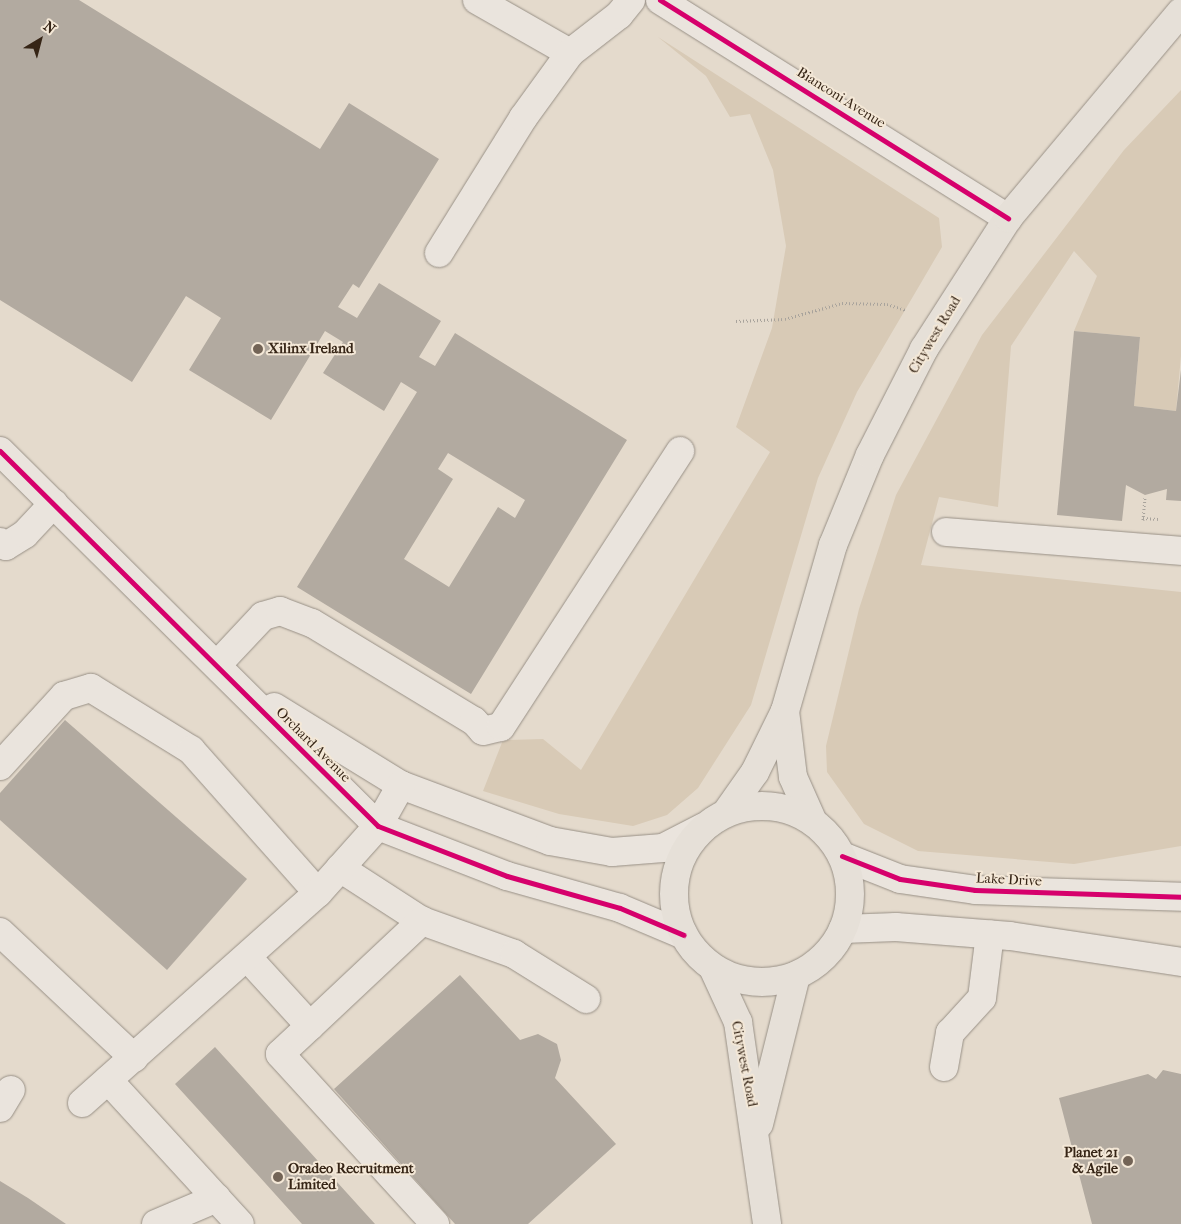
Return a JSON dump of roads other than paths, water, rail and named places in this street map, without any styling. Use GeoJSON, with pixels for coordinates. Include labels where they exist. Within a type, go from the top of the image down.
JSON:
{"type":"FeatureCollection","features":[{"type":"Feature","properties":{"kind":"main road","name":"Citywest Road"},"geometry":{"type":"LineString","coordinates":[[726,813],[755,772],[784,712],[832,545],[870,455],[924,349],[1008,218],[1181,12]]}},
{"type":"Feature","properties":{"kind":"main road","name":"Citywest Road"},"geometry":{"type":"LineString","coordinates":[[784,712],[793,777],[813,822]]}},
{"type":"Feature","properties":{"kind":"main road"},"geometry":{"type":"LineString","coordinates":[[764,806],[786,809],[813,822],[842,856],[850,892],[843,929],[821,959],[796,976],[768,982],[749,981],[713,968],[684,935],[674,908],[674,878],[685,850],[704,827],[726,813],[764,806]]}},
{"type":"Feature","properties":{"kind":"main road","name":"Citywest Road"},"geometry":{"type":"LineString","coordinates":[[713,968],[738,1022],[768,1224]]}},
{"type":"Feature","properties":{"kind":"main road","name":"Citywest Road"},"geometry":{"type":"LineString","coordinates":[[756,1135],[796,976]]}},
{"type":"Feature","properties":{"kind":"street"},"geometry":{"type":"LineString","coordinates":[[476,0],[570,53]]}},
{"type":"Feature","properties":{"kind":"street"},"geometry":{"type":"LineString","coordinates":[[439,253],[523,118],[570,53],[620,15],[631,0]]}},
{"type":"Feature","properties":{"kind":"street","name":"Bianconi Avenue"},"geometry":{"type":"LineString","coordinates":[[660,0],[1008,218]]}},
{"type":"Feature","properties":{"kind":"street"},"geometry":{"type":"LineString","coordinates":[[226,674],[263,616],[280,611],[312,623],[474,721],[483,731],[501,727],[680,450]]}},
{"type":"Feature","properties":{"kind":"street","name":"Orchard Avenue"},"geometry":{"type":"LineString","coordinates":[[0,451],[378,826],[507,876],[620,908],[684,935]]}},
{"type":"Feature","properties":{"kind":"street"},"geometry":{"type":"LineString","coordinates":[[0,542],[6,546],[25,534],[54,503]]}},
{"type":"Feature","properties":{"kind":"street"},"geometry":{"type":"LineString","coordinates":[[946,532],[1181,551]]}},
{"type":"Feature","properties":{"kind":"street","name":"Orchard Avenue"},"geometry":{"type":"LineString","coordinates":[[226,674],[400,785],[550,841],[612,852],[663,848],[704,827]]}},
{"type":"Feature","properties":{"kind":"street"},"geometry":{"type":"LineString","coordinates":[[0,766],[64,696],[91,688],[191,750],[318,893]]}},
{"type":"Feature","properties":{"kind":"street"},"geometry":{"type":"LineString","coordinates":[[82,1103],[248,958],[318,893],[378,826],[400,785]]}},
{"type":"Feature","properties":{"kind":"street","name":"Lake Drive"},"geometry":{"type":"LineString","coordinates":[[842,856],[900,879],[975,890],[1181,897]]}},
{"type":"Feature","properties":{"kind":"street"},"geometry":{"type":"LineString","coordinates":[[340,868],[422,921],[514,954],[586,999]]}},
{"type":"Feature","properties":{"kind":"street"},"geometry":{"type":"LineString","coordinates":[[422,921],[280,1054],[435,1224]]}},
{"type":"Feature","properties":{"kind":"street"},"geometry":{"type":"LineString","coordinates":[[843,929],[896,927],[990,934],[1181,962]]}},
{"type":"Feature","properties":{"kind":"street"},"geometry":{"type":"LineString","coordinates":[[0,932],[134,1058]]}},
{"type":"Feature","properties":{"kind":"street"},"geometry":{"type":"LineString","coordinates":[[944,1067],[950,1033],[982,998],[990,934]]}},
{"type":"Feature","properties":{"kind":"street"},"geometry":{"type":"LineString","coordinates":[[248,958],[310,1026]]}},
{"type":"Feature","properties":{"kind":"street"},"geometry":{"type":"LineString","coordinates":[[108,1080],[240,1224]]}},
{"type":"Feature","properties":{"kind":"street"},"geometry":{"type":"LineString","coordinates":[[156,1224],[217,1198]]}},
{"type":"Feature","properties":{"kind":"place","name":"Xilinx Ireland"},"geometry":{"type":"Point","coordinates":[258,349]}},
{"type":"Feature","properties":{"kind":"place","name":"Planet 21 & Agile"},"geometry":{"type":"Point","coordinates":[1128,1161]}},
{"type":"Feature","properties":{"kind":"place","name":"Oradeo Recruitment Limited"},"geometry":{"type":"Point","coordinates":[278,1177]}}]}
